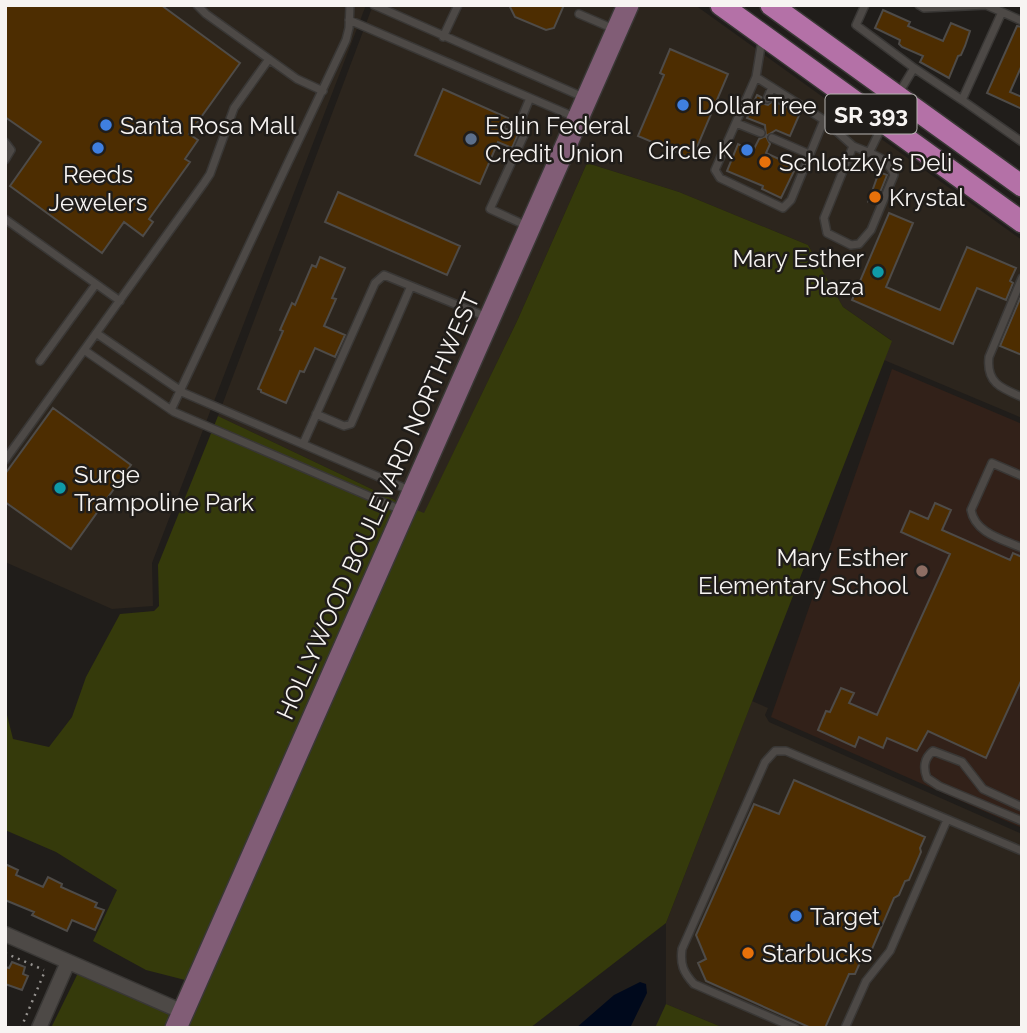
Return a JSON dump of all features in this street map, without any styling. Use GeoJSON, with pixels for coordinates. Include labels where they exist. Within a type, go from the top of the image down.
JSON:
{"type":"FeatureCollection","features":[{"type":"Feature","properties":{"kind":"main road","name":"SR 393"},"geometry":{"type":"LineString","coordinates":[[721,5],[1022,222]]}},
{"type":"Feature","properties":{"kind":"main road","name":"SR 393"},"geometry":{"type":"LineString","coordinates":[[771,5],[1022,186]]}},
{"type":"Feature","properties":{"kind":"street","name":"HOLLYWOOD BOULEVARD NORTHWEST"},"geometry":{"type":"LineString","coordinates":[[179,1020],[628,5]]}},
{"type":"Feature","properties":{"kind":"street"},"geometry":{"type":"LineString","coordinates":[[5,934],[68,961],[179,1020]]}},
{"type":"Feature","properties":{"kind":"street"},"geometry":{"type":"LineString","coordinates":[[38,1028],[68,961]]}},
{"type":"Feature","properties":{"kind":"lane"},"geometry":{"type":"LineString","coordinates":[[197,5],[297,79],[323,91]]}},
{"type":"Feature","properties":{"kind":"lane"},"geometry":{"type":"LineString","coordinates":[[171,410],[346,40],[350,5]]}},
{"type":"Feature","properties":{"kind":"lane"},"geometry":{"type":"LineString","coordinates":[[374,5],[583,108]]}},
{"type":"Feature","properties":{"kind":"lane"},"geometry":{"type":"LineString","coordinates":[[443,37],[458,5]]}},
{"type":"Feature","properties":{"kind":"lane"},"geometry":{"type":"LineString","coordinates":[[865,5],[856,25],[1022,142]]}},
{"type":"Feature","properties":{"kind":"lane"},"geometry":{"type":"LineString","coordinates":[[919,5],[924,8],[986,5],[1022,21]]}},
{"type":"Feature","properties":{"kind":"lane"},"geometry":{"type":"LineString","coordinates":[[962,100],[1002,12]]}},
{"type":"Feature","properties":{"kind":"lane"},"geometry":{"type":"LineString","coordinates":[[579,14],[617,30]]}},
{"type":"Feature","properties":{"kind":"lane"},"geometry":{"type":"LineString","coordinates":[[349,20],[530,98],[583,108]]}},
{"type":"Feature","properties":{"kind":"lane"},"geometry":{"type":"LineString","coordinates":[[764,36],[756,76],[715,170],[720,178],[783,208],[791,200],[824,120]]}},
{"type":"Feature","properties":{"kind":"lane"},"geometry":{"type":"LineString","coordinates":[[5,460],[210,174],[234,108],[269,59]]}},
{"type":"Feature","properties":{"kind":"lane"},"geometry":{"type":"LineString","coordinates":[[869,153],[883,122],[914,68]]}},
{"type":"Feature","properties":{"kind":"lane"},"geometry":{"type":"LineString","coordinates":[[756,76],[824,120],[853,146],[881,158],[890,166],[894,175],[871,230],[859,244],[851,245],[827,233],[824,218],[853,146]]}},
{"type":"Feature","properties":{"kind":"lane"},"geometry":{"type":"LineString","coordinates":[[766,99],[772,87]]}},
{"type":"Feature","properties":{"kind":"lane"},"geometry":{"type":"LineString","coordinates":[[530,98],[522,117],[525,133],[490,209],[530,228]]}},
{"type":"Feature","properties":{"kind":"lane"},"geometry":{"type":"LineString","coordinates":[[788,108],[792,100]]}},
{"type":"Feature","properties":{"kind":"lane"},"geometry":{"type":"LineString","coordinates":[[736,123],[757,132],[757,122]]}},
{"type":"Feature","properties":{"kind":"lane"},"geometry":{"type":"LineString","coordinates":[[775,136],[809,154]]}},
{"type":"Feature","properties":{"kind":"lane"},"geometry":{"type":"LineString","coordinates":[[5,142],[11,150],[5,160]]}},
{"type":"Feature","properties":{"kind":"lane"},"geometry":{"type":"LineString","coordinates":[[5,219],[120,301]]}},
{"type":"Feature","properties":{"kind":"lane"},"geometry":{"type":"LineString","coordinates":[[303,444],[375,282],[384,275],[491,319]]}},
{"type":"Feature","properties":{"kind":"lane"},"geometry":{"type":"LineString","coordinates":[[1022,278],[989,357],[987,369],[989,377],[1022,397]]}},
{"type":"Feature","properties":{"kind":"lane"},"geometry":{"type":"LineString","coordinates":[[40,361],[96,284]]}},
{"type":"Feature","properties":{"kind":"lane"},"geometry":{"type":"LineString","coordinates":[[316,415],[344,426],[351,424],[411,286]]}},
{"type":"Feature","properties":{"kind":"lane"},"geometry":{"type":"LineString","coordinates":[[96,333],[181,391],[413,492]]}},
{"type":"Feature","properties":{"kind":"lane"},"geometry":{"type":"LineString","coordinates":[[84,350],[171,410],[405,512]]}},
{"type":"Feature","properties":{"kind":"lane"},"geometry":{"type":"LineString","coordinates":[[1022,476],[992,463],[971,510],[972,517],[983,530],[1022,548]]}},
{"type":"Feature","properties":{"kind":"lane"},"geometry":{"type":"LineString","coordinates":[[795,1028],[694,984],[680,962],[682,948],[765,762],[775,751],[786,751],[1022,851]]}},
{"type":"Feature","properties":{"kind":"lane"},"geometry":{"type":"LineString","coordinates":[[1022,807],[984,789],[962,762],[933,751],[928,755],[924,765],[927,778],[939,786],[1022,821]]}},
{"type":"Feature","properties":{"kind":"lane"},"geometry":{"type":"LineString","coordinates":[[845,1028],[866,981],[890,951],[947,820]]}},
{"type":"Feature","properties":{"kind":"path"},"geometry":{"type":"LineString","coordinates":[[5,953],[45,971]]}},
{"type":"Feature","properties":{"kind":"path"},"geometry":{"type":"LineString","coordinates":[[20,1028],[52,955]]}},
{"type":"Feature","properties":{"kind":"shaded area","name":"Santa Rosa Mall"},"geometry":{"type":"Polygon","coordinates":[[[5,5],[366,5],[152,563],[153,606],[112,609],[5,562],[5,5]]]}},
{"type":"Feature","properties":{"kind":"shaded area"},"geometry":{"type":"Polygon","coordinates":[[[373,5],[620,5],[401,503],[218,416],[373,5]]]}},
{"type":"Feature","properties":{"kind":"shaded area"},"geometry":{"type":"Polygon","coordinates":[[[636,5],[695,5],[1022,240],[1022,418],[884,360],[891,340],[843,307],[808,245],[679,192],[587,163],[518,319],[424,514],[414,509],[636,5]]]}},
{"type":"Feature","properties":{"kind":"shaded area","name":"Mary Esther Elementary School"},"geometry":{"type":"Polygon","coordinates":[[[892,369],[1022,424],[1022,828],[771,717],[892,369]]]}},
{"type":"Feature","properties":{"kind":"shaded area"},"geometry":{"type":"Polygon","coordinates":[[[752,701],[768,708],[765,715],[769,722],[1022,834],[1022,1028],[724,1028],[666,1004],[666,923],[752,701]]]}},
{"type":"Feature","properties":{"kind":"green space"},"geometry":{"type":"Polygon","coordinates":[[[587,163],[679,192],[808,245],[843,307],[892,341],[666,923],[530,1028],[184,1028],[414,509],[424,513],[518,319],[587,163]]]}},
{"type":"Feature","properties":{"kind":"green space"},"geometry":{"type":"Polygon","coordinates":[[[218,416],[401,503],[189,981],[146,970],[93,941],[117,890],[56,852],[5,830],[5,707],[13,739],[49,747],[72,717],[86,677],[120,614],[154,611],[159,606],[158,565],[218,416]]]}},
{"type":"Feature","properties":{"kind":"green space"},"geometry":{"type":"Polygon","coordinates":[[[78,973],[174,1015],[168,1028],[51,1028],[78,973]]]}},
{"type":"Feature","properties":{"kind":"green space"},"geometry":{"type":"Polygon","coordinates":[[[666,1004],[724,1028],[655,1028],[666,1004]]]}},
{"type":"Feature","properties":{"kind":"water"},"geometry":{"type":"Polygon","coordinates":[[[640,982],[646,984],[647,993],[630,1028],[576,1028],[614,995],[640,982]]]}},
{"type":"Feature","properties":{"kind":"building","name":"Santa Rosa Mall"},"geometry":{"type":"Polygon","coordinates":[[[5,5],[161,5],[240,63],[189,134],[198,140],[185,159],[190,162],[149,219],[153,222],[143,236],[124,222],[102,253],[10,186],[41,142],[5,117],[5,5]]]}},
{"type":"Feature","properties":{"kind":"building"},"geometry":{"type":"Polygon","coordinates":[[[509,5],[564,5],[554,28],[546,30],[515,17],[509,5]]]}},
{"type":"Feature","properties":{"kind":"building"},"geometry":{"type":"Polygon","coordinates":[[[883,10],[910,22],[908,26],[943,41],[951,23],[970,31],[949,78],[920,62],[923,56],[902,47],[900,40],[875,28],[883,10]]]}},
{"type":"Feature","properties":{"kind":"building"},"geometry":{"type":"Polygon","coordinates":[[[1017,26],[1022,27],[1022,65],[1010,92],[1022,97],[1022,109],[987,93],[1017,26]]]}},
{"type":"Feature","properties":{"kind":"building","name":"Dollar Tree"},"geometry":{"type":"Polygon","coordinates":[[[670,49],[728,74],[692,159],[638,136],[664,75],[660,73],[670,49]]]}},
{"type":"Feature","properties":{"kind":"building","name":"Eglin Federal Credit Union"},"geometry":{"type":"Polygon","coordinates":[[[443,89],[508,118],[504,128],[518,134],[512,148],[498,142],[480,184],[415,155],[443,89]]]}},
{"type":"Feature","properties":{"kind":"building"},"geometry":{"type":"Polygon","coordinates":[[[757,95],[764,104],[768,105],[773,101],[800,113],[790,136],[776,130],[766,136],[765,125],[747,118],[757,95]]]}},
{"type":"Feature","properties":{"kind":"building"},"geometry":{"type":"Polygon","coordinates":[[[766,136],[770,144],[766,153],[796,167],[781,198],[762,189],[763,186],[727,171],[738,144],[753,151],[759,139],[766,136]]]}},
{"type":"Feature","properties":{"kind":"building"},"geometry":{"type":"Polygon","coordinates":[[[879,172],[887,175],[881,190],[869,200],[879,172]]]}},
{"type":"Feature","properties":{"kind":"building"},"geometry":{"type":"Polygon","coordinates":[[[338,192],[460,246],[447,275],[325,222],[338,192]]]}},
{"type":"Feature","properties":{"kind":"building","name":"Mary Esther Plaza"},"geometry":{"type":"Polygon","coordinates":[[[889,213],[913,223],[886,287],[940,310],[967,247],[1016,268],[1006,300],[977,288],[953,344],[852,300],[889,213]]]}},
{"type":"Feature","properties":{"kind":"building"},"geometry":{"type":"Polygon","coordinates":[[[320,257],[345,268],[324,326],[345,335],[335,357],[315,348],[304,372],[300,371],[286,403],[258,389],[292,303],[295,305],[312,265],[316,267],[320,257]]]}},
{"type":"Feature","properties":{"kind":"building"},"geometry":{"type":"Polygon","coordinates":[[[1022,294],[1022,355],[1000,346],[1022,294]]]}},
{"type":"Feature","properties":{"kind":"building","name":"Surge Trampoline Park"},"geometry":{"type":"Polygon","coordinates":[[[53,408],[131,465],[71,549],[5,502],[5,474],[53,408]]]}},
{"type":"Feature","properties":{"kind":"building"},"geometry":{"type":"Polygon","coordinates":[[[935,503],[951,510],[942,530],[1010,560],[1013,553],[1022,557],[1022,679],[986,758],[928,731],[917,751],[887,738],[883,748],[859,737],[855,747],[818,730],[826,711],[830,712],[841,688],[854,693],[849,703],[877,715],[950,554],[901,532],[910,511],[928,519],[935,503]]]}},
{"type":"Feature","properties":{"kind":"building","name":"Target"},"geometry":{"type":"Polygon","coordinates":[[[794,780],[925,837],[909,880],[905,881],[899,895],[894,898],[872,949],[866,949],[855,974],[849,974],[825,1028],[811,1028],[706,981],[698,963],[706,959],[696,935],[754,804],[779,814],[794,780]]]}},
{"type":"Feature","properties":{"kind":"building"},"geometry":{"type":"Polygon","coordinates":[[[5,864],[18,870],[16,875],[43,887],[48,877],[62,884],[61,887],[97,903],[95,907],[104,910],[95,930],[72,920],[67,931],[32,915],[34,912],[5,900],[5,864]]]}},
{"type":"Feature","properties":{"kind":"building"},"geometry":{"type":"Polygon","coordinates":[[[12,962],[25,967],[23,974],[28,976],[22,990],[5,984],[5,967],[9,968],[12,962]]]}},
{"type":"Feature","properties":{"kind":"place","name":"Dollar Tree"},"geometry":{"type":"Point","coordinates":[683,105]}},
{"type":"Feature","properties":{"kind":"place","name":"Santa Rosa Mall"},"geometry":{"type":"Point","coordinates":[106,125]}},
{"type":"Feature","properties":{"kind":"place","name":"Eglin Federal Credit Union"},"geometry":{"type":"Point","coordinates":[471,139]}},
{"type":"Feature","properties":{"kind":"place","name":"Reeds Jewelers"},"geometry":{"type":"Point","coordinates":[98,148]}},
{"type":"Feature","properties":{"kind":"place","name":"Circle K"},"geometry":{"type":"Point","coordinates":[747,150]}},
{"type":"Feature","properties":{"kind":"place","name":"Schlotzky's Deli"},"geometry":{"type":"Point","coordinates":[765,162]}},
{"type":"Feature","properties":{"kind":"place","name":"Krystal"},"geometry":{"type":"Point","coordinates":[875,197]}},
{"type":"Feature","properties":{"kind":"place","name":"Mary Esther Plaza"},"geometry":{"type":"Point","coordinates":[878,272]}},
{"type":"Feature","properties":{"kind":"place","name":"Surge Trampoline Park"},"geometry":{"type":"Point","coordinates":[60,488]}},
{"type":"Feature","properties":{"kind":"place","name":"Mary Esther Elementary School"},"geometry":{"type":"Point","coordinates":[922,571]}},
{"type":"Feature","properties":{"kind":"place","name":"Target"},"geometry":{"type":"Point","coordinates":[796,916]}},
{"type":"Feature","properties":{"kind":"place","name":"Starbucks"},"geometry":{"type":"Point","coordinates":[748,953]}}]}
